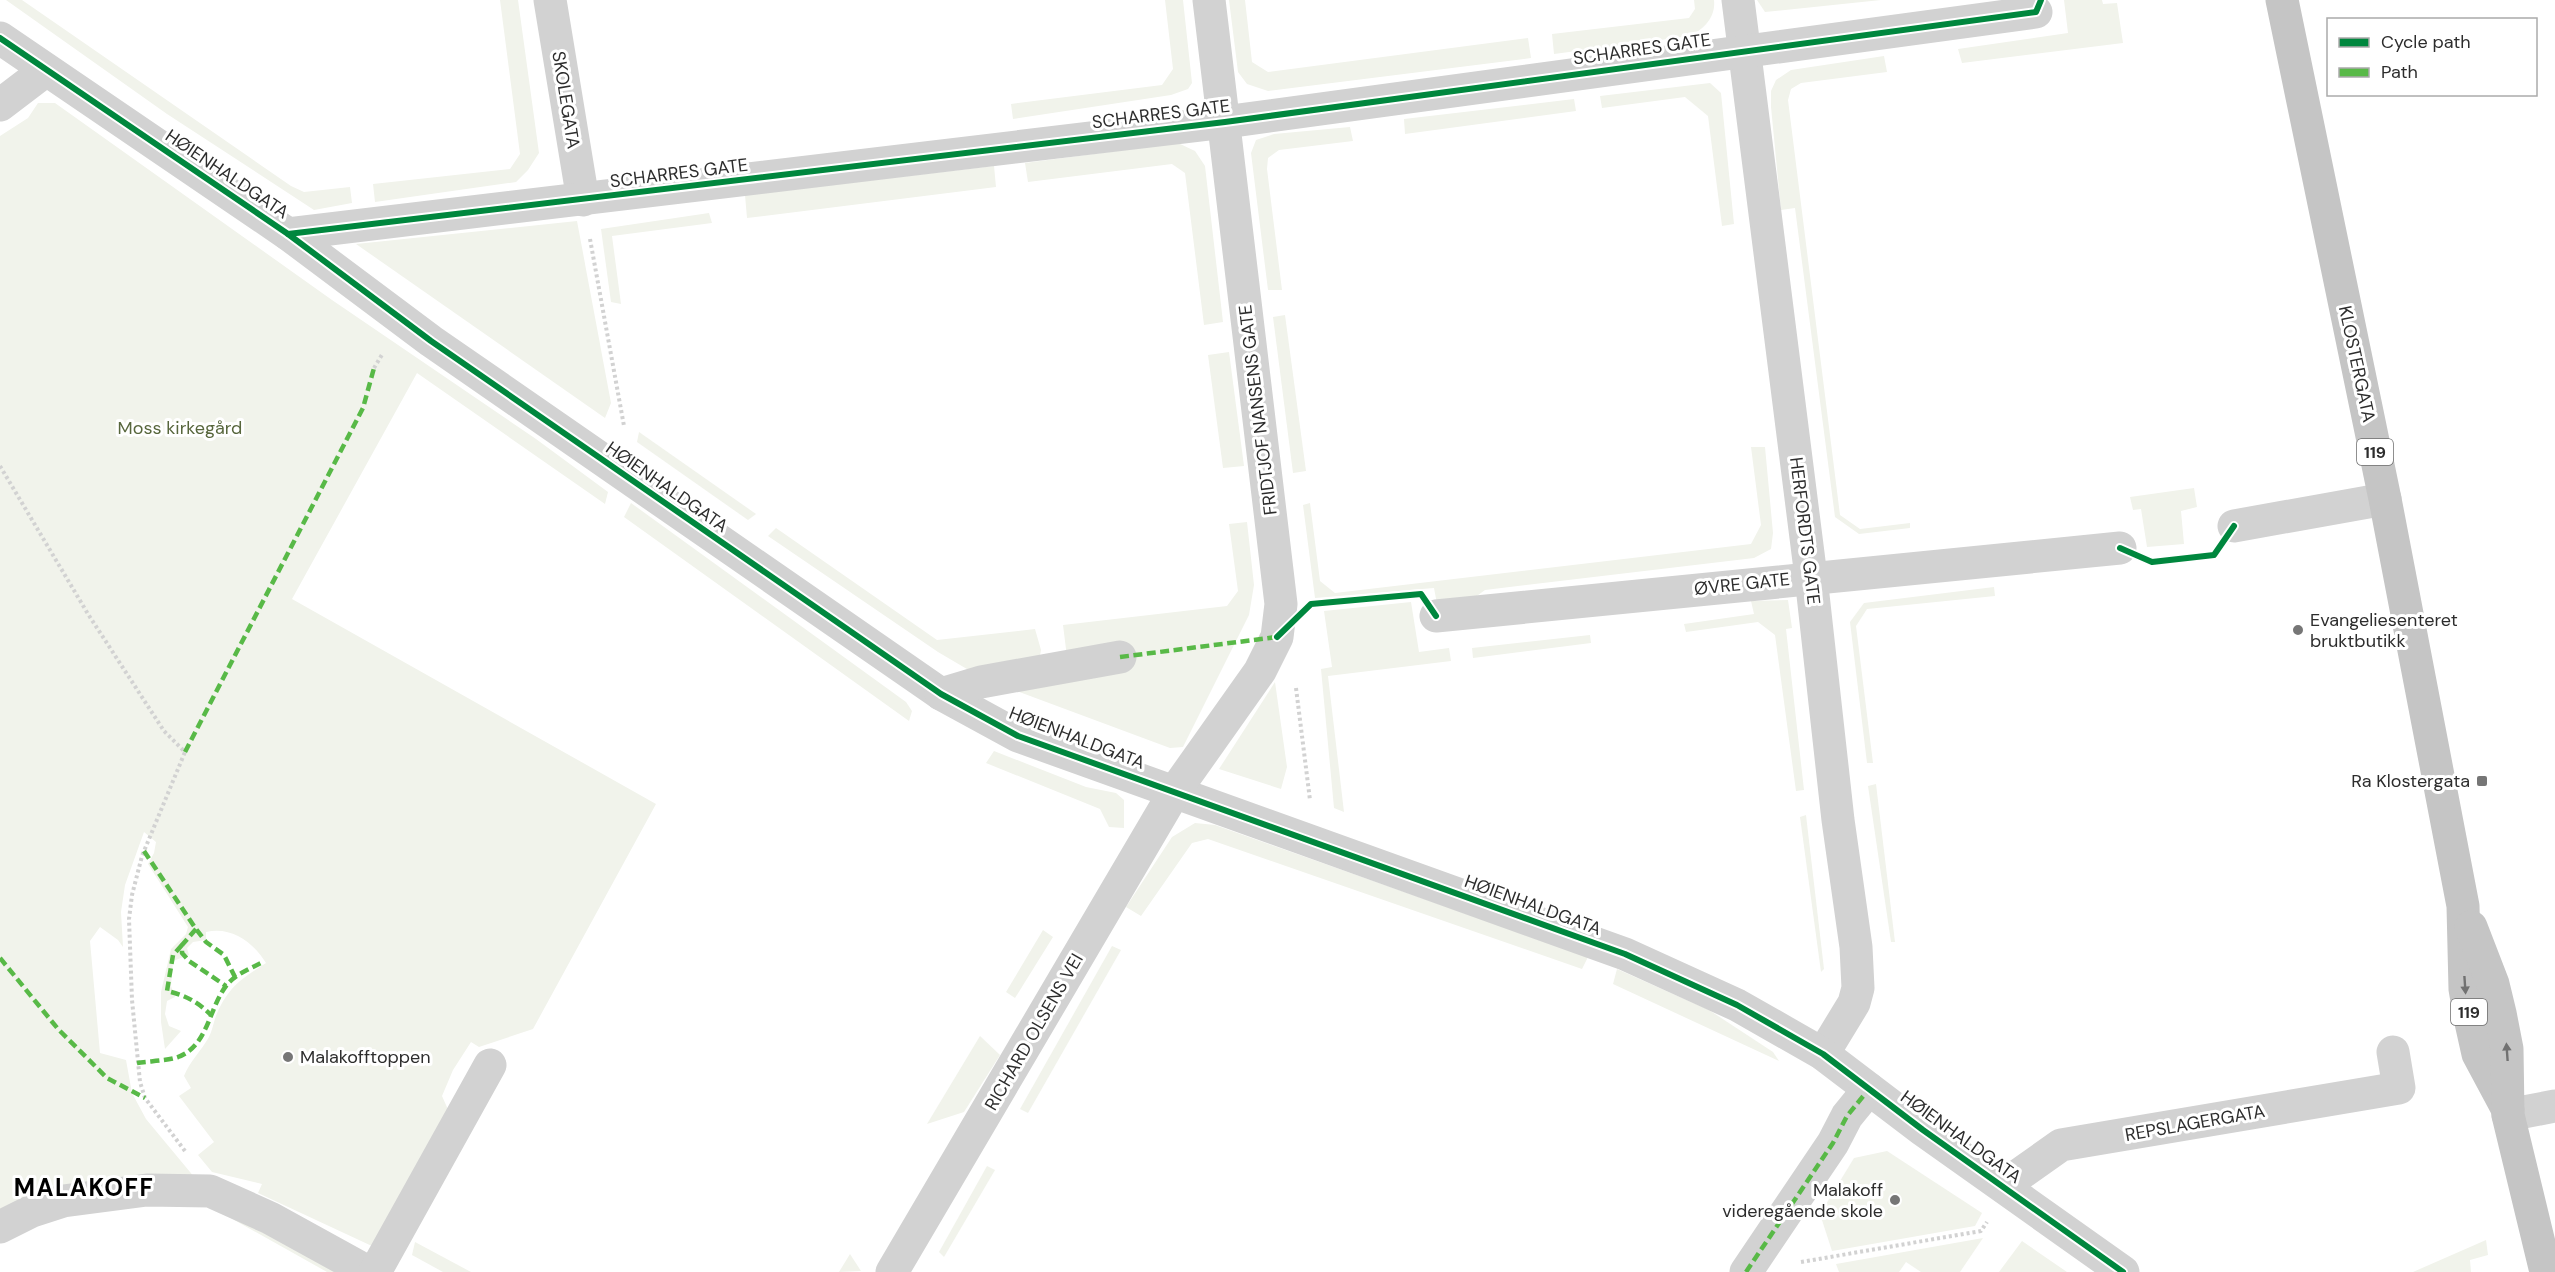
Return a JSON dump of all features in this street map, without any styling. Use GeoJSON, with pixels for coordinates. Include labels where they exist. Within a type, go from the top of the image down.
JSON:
{"type":"FeatureCollection","features":[{"type":"Feature","properties":{"kind":"main road","name":"KLOSTERGATA"},"geometry":{"type":"LineString","coordinates":[[2282,0],[2385,499],[2463,906],[2464,989],[2478,1054],[2508,1113],[2546,1272]]}},
{"type":"Feature","properties":{"kind":"street","name":"SKOLEGATA"},"geometry":{"type":"LineString","coordinates":[[550,0],[582,200]]}},
{"type":"Feature","properties":{"kind":"street","name":"FRIDTJOF NANSENS GATE"},"geometry":{"type":"LineString","coordinates":[[1175,791],[1260,671],[1277,637],[1281,604],[1209,0]]}},
{"type":"Feature","properties":{"kind":"street","name":"HERFORDTS GATE"},"geometry":{"type":"LineString","coordinates":[[1738,0],[1811,577],[1838,820],[1856,947],[1858,988],[1849,1014],[1823,1054]]}},
{"type":"Feature","properties":{"kind":"street","name":"SCHARRES GATE"},"geometry":{"type":"LineString","coordinates":[[288,234],[1225,122],[2036,12]]}},
{"type":"Feature","properties":{"kind":"street","name":"HØIENHALDGATA"},"geometry":{"type":"LineString","coordinates":[[0,38],[288,234],[431,340],[941,694],[1018,736],[1626,954],[1737,1005],[1823,1054],[2123,1272]]}},
{"type":"Feature","properties":{"kind":"street"},"geometry":{"type":"LineString","coordinates":[[0,105],[46,70]]}},
{"type":"Feature","properties":{"kind":"street"},"geometry":{"type":"LineString","coordinates":[[2234,526],[2385,499]]}},
{"type":"Feature","properties":{"kind":"street","name":"ØVRE GATE"},"geometry":{"type":"LineString","coordinates":[[1436,616],[2120,548]]}},
{"type":"Feature","properties":{"kind":"street"},"geometry":{"type":"LineString","coordinates":[[941,694],[981,682],[1120,657]]}},
{"type":"Feature","properties":{"kind":"street","name":"RICHARD OLSENS VEI"},"geometry":{"type":"LineString","coordinates":[[892,1272],[1175,791]]}},
{"type":"Feature","properties":{"kind":"street","name":"REPSLAGERGATA"},"geometry":{"type":"LineString","coordinates":[[2003,1186],[2061,1146],[2399,1088],[2393,1052]]}},
{"type":"Feature","properties":{"kind":"street"},"geometry":{"type":"LineString","coordinates":[[375,1272],[490,1065]]}},
{"type":"Feature","properties":{"kind":"street"},"geometry":{"type":"LineString","coordinates":[[1746,1272],[1833,1143],[1847,1116],[1869,1089]]}},
{"type":"Feature","properties":{"kind":"street"},"geometry":{"type":"LineString","coordinates":[[2508,1113],[2555,1106]]}},
{"type":"Feature","properties":{"kind":"street"},"geometry":{"type":"LineString","coordinates":[[0,1227],[32,1210],[73,1199],[147,1190],[210,1191],[270,1218],[368,1272]]}},
{"type":"Feature","properties":{"kind":"path"},"geometry":{"type":"LineString","coordinates":[[582,200],[622,417]]}},
{"type":"Feature","properties":{"kind":"path"},"geometry":{"type":"LineString","coordinates":[[374,368],[387,345]]}},
{"type":"Feature","properties":{"kind":"path"},"geometry":{"type":"LineString","coordinates":[[0,466],[88,614],[164,731],[184,752],[144,851],[132,895],[129,919],[132,1000],[137,1063],[145,1098],[183,1148],[210,1191]]}},
{"type":"Feature","properties":{"kind":"path"},"geometry":{"type":"LineString","coordinates":[[1277,637],[1297,690],[1312,811]]}},
{"type":"Feature","properties":{"kind":"path"},"geometry":{"type":"LineString","coordinates":[[1793,1263],[1981,1231],[1988,1221]]}},
{"type":"Feature","properties":{"kind":"green space"},"geometry":{"type":"Polygon","coordinates":[[[6,0],[22,0],[291,186],[304,192],[350,187],[352,203],[314,210],[167,114],[6,0]]]}},
{"type":"Feature","properties":{"kind":"green space"},"geometry":{"type":"Polygon","coordinates":[[[500,0],[518,0],[539,153],[528,170],[516,182],[375,202],[373,184],[510,169],[520,154],[500,0]]]}},
{"type":"Feature","properties":{"kind":"green space"},"geometry":{"type":"Polygon","coordinates":[[[1165,0],[1183,0],[1192,83],[1188,89],[1171,95],[1013,119],[1011,104],[1162,85],[1173,69],[1165,0]]]}},
{"type":"Feature","properties":{"kind":"green space"},"geometry":{"type":"Polygon","coordinates":[[[1229,0],[1245,0],[1252,62],[1268,72],[1528,38],[1531,58],[1268,91],[1247,84],[1238,72],[1229,0]]]}},
{"type":"Feature","properties":{"kind":"green space"},"geometry":{"type":"Polygon","coordinates":[[[1694,0],[1714,0],[1714,6],[1708,22],[1690,36],[1554,54],[1552,34],[1689,18],[1695,9],[1694,0]]]}},
{"type":"Feature","properties":{"kind":"green space"},"geometry":{"type":"Polygon","coordinates":[[[1757,0],[1881,0],[1765,12],[1757,0]]]}},
{"type":"Feature","properties":{"kind":"green space"},"geometry":{"type":"Polygon","coordinates":[[[2064,0],[2102,0],[2103,4],[2117,3],[2123,43],[1962,63],[1958,49],[2068,33],[2064,0]]]}},
{"type":"Feature","properties":{"kind":"green space"},"geometry":{"type":"Polygon","coordinates":[[[1884,56],[1887,72],[1801,83],[1791,89],[1788,100],[1840,515],[1860,529],[1910,523],[1910,528],[1859,534],[1835,517],[1795,208],[1781,210],[1771,91],[1776,80],[1791,70],[1884,56]]]}},
{"type":"Feature","properties":{"kind":"green space"},"geometry":{"type":"Polygon","coordinates":[[[1710,83],[1721,93],[1734,224],[1722,226],[1708,116],[1685,97],[1602,108],[1600,96],[1710,83]]]}},
{"type":"Feature","properties":{"kind":"green space"},"geometry":{"type":"Polygon","coordinates":[[[1574,99],[1576,111],[1405,134],[1404,119],[1574,99]]]}},
{"type":"Feature","properties":{"kind":"green space","name":"Moss kirkegård"},"geometry":{"type":"Polygon","coordinates":[[[38,103],[55,103],[332,300],[536,439],[608,492],[605,504],[417,373],[292,599],[656,804],[533,1029],[479,1047],[471,1042],[453,1070],[442,1096],[450,1114],[374,1247],[258,1193],[262,1184],[212,1172],[198,1155],[214,1142],[179,1096],[191,1088],[184,1076],[209,1037],[227,994],[244,977],[266,963],[248,942],[224,931],[206,932],[206,940],[193,942],[187,948],[189,955],[173,961],[171,986],[175,997],[167,1001],[165,1014],[169,1026],[181,1031],[165,1049],[161,1022],[161,992],[171,949],[186,934],[188,927],[148,864],[154,853],[156,842],[144,832],[125,885],[121,912],[123,947],[118,940],[100,927],[90,941],[100,1053],[126,1060],[132,1093],[146,1119],[195,1178],[0,1216],[0,136],[28,118],[38,103]]]}},
{"type":"Feature","properties":{"kind":"green space"},"geometry":{"type":"Polygon","coordinates":[[[1350,127],[1353,141],[1279,150],[1268,158],[1267,169],[1282,290],[1268,290],[1251,153],[1256,140],[1274,134],[1350,127]]]}},
{"type":"Feature","properties":{"kind":"green space"},"geometry":{"type":"Polygon","coordinates":[[[1178,143],[1195,151],[1205,166],[1223,322],[1204,325],[1185,173],[1172,164],[1028,182],[1025,163],[1178,143]]]}},
{"type":"Feature","properties":{"kind":"green space"},"geometry":{"type":"Polygon","coordinates":[[[994,166],[996,187],[747,218],[745,195],[994,166]]]}},
{"type":"Feature","properties":{"kind":"green space"},"geometry":{"type":"Polygon","coordinates":[[[709,213],[712,223],[612,236],[621,304],[611,302],[601,229],[709,213]]]}},
{"type":"Feature","properties":{"kind":"green space"},"geometry":{"type":"Polygon","coordinates":[[[577,221],[611,403],[605,418],[356,244],[577,221]]]}},
{"type":"Feature","properties":{"kind":"green space"},"geometry":{"type":"Polygon","coordinates":[[[1285,315],[1306,471],[1293,473],[1273,317],[1285,315]]]}},
{"type":"Feature","properties":{"kind":"green space"},"geometry":{"type":"Polygon","coordinates":[[[1229,352],[1244,466],[1223,468],[1208,355],[1229,352]]]}},
{"type":"Feature","properties":{"kind":"green space"},"geometry":{"type":"Polygon","coordinates":[[[639,432],[756,514],[748,520],[637,442],[639,432]]]}},
{"type":"Feature","properties":{"kind":"green space"},"geometry":{"type":"Polygon","coordinates":[[[1751,447],[1765,447],[1773,533],[1771,549],[1754,558],[1485,590],[1470,601],[1437,604],[1434,588],[1315,598],[1303,505],[1310,503],[1320,581],[1335,593],[1751,544],[1761,525],[1751,447]]]}},
{"type":"Feature","properties":{"kind":"green space"},"geometry":{"type":"Polygon","coordinates":[[[2194,488],[2197,507],[2181,511],[2184,544],[2147,547],[2141,509],[2133,510],[2130,497],[2194,488]]]}},
{"type":"Feature","properties":{"kind":"green space"},"geometry":{"type":"Polygon","coordinates":[[[631,503],[906,702],[912,711],[909,721],[624,517],[631,503]]]}},
{"type":"Feature","properties":{"kind":"green space"},"geometry":{"type":"Polygon","coordinates":[[[1247,522],[1254,585],[1249,615],[1183,747],[1170,748],[1014,690],[1067,657],[1063,625],[1227,606],[1238,591],[1229,524],[1247,522]]]}},
{"type":"Feature","properties":{"kind":"green space"},"geometry":{"type":"Polygon","coordinates":[[[776,528],[937,640],[1035,629],[1041,650],[1039,661],[972,672],[938,652],[768,536],[776,528]]]}},
{"type":"Feature","properties":{"kind":"green space"},"geometry":{"type":"Polygon","coordinates":[[[1994,587],[1995,596],[1867,609],[1856,626],[1873,763],[1867,763],[1850,622],[1864,603],[1994,587]]]}},
{"type":"Feature","properties":{"kind":"green space"},"geometry":{"type":"Polygon","coordinates":[[[1788,600],[1792,628],[1786,629],[1804,790],[1796,791],[1775,635],[1758,622],[1686,632],[1684,624],[1754,614],[1751,601],[1788,600]]]}},
{"type":"Feature","properties":{"kind":"green space"},"geometry":{"type":"Polygon","coordinates":[[[1411,602],[1419,652],[1449,648],[1451,661],[1328,676],[1344,812],[1334,808],[1321,669],[1332,667],[1324,611],[1411,602]]]}},
{"type":"Feature","properties":{"kind":"green space"},"geometry":{"type":"Polygon","coordinates":[[[1590,635],[1591,643],[1473,658],[1472,648],[1590,635]]]}},
{"type":"Feature","properties":{"kind":"green space"},"geometry":{"type":"Polygon","coordinates":[[[1275,682],[1287,767],[1281,789],[1219,769],[1275,682]]]}},
{"type":"Feature","properties":{"kind":"green space"},"geometry":{"type":"Polygon","coordinates":[[[994,751],[1086,787],[1116,793],[1124,800],[1124,828],[1109,827],[1100,809],[986,763],[994,751]]]}},
{"type":"Feature","properties":{"kind":"green space"},"geometry":{"type":"Polygon","coordinates":[[[1876,784],[1895,942],[1891,942],[1868,786],[1876,784]]]}},
{"type":"Feature","properties":{"kind":"green space"},"geometry":{"type":"Polygon","coordinates":[[[1806,815],[1824,969],[1821,972],[1800,817],[1806,815]]]}},
{"type":"Feature","properties":{"kind":"green space"},"geometry":{"type":"Polygon","coordinates":[[[1195,823],[1215,825],[1588,957],[1582,969],[1208,839],[1192,843],[1141,916],[1126,907],[1172,837],[1195,823]]]}},
{"type":"Feature","properties":{"kind":"green space"},"geometry":{"type":"Polygon","coordinates":[[[1043,930],[1053,937],[1015,998],[1006,992],[1043,930]]]}},
{"type":"Feature","properties":{"kind":"green space"},"geometry":{"type":"Polygon","coordinates":[[[1112,946],[1121,950],[1028,1113],[1020,1109],[1112,946]]]}},
{"type":"Feature","properties":{"kind":"green space"},"geometry":{"type":"Polygon","coordinates":[[[1617,969],[1709,1010],[1773,1052],[1779,1061],[1613,984],[1617,969]]]}},
{"type":"Feature","properties":{"kind":"green space"},"geometry":{"type":"Polygon","coordinates":[[[980,1036],[1000,1055],[964,1112],[927,1124],[980,1036]]]}},
{"type":"Feature","properties":{"kind":"green space"},"geometry":{"type":"Polygon","coordinates":[[[1887,1151],[1982,1213],[1975,1226],[1832,1251],[1820,1214],[1854,1158],[1887,1151]]]}},
{"type":"Feature","properties":{"kind":"green space"},"geometry":{"type":"Polygon","coordinates":[[[987,1166],[995,1170],[944,1257],[939,1252],[987,1166]]]}},
{"type":"Feature","properties":{"kind":"green space"},"geometry":{"type":"Polygon","coordinates":[[[210,1198],[342,1272],[327,1272],[204,1203],[210,1198]]]}},
{"type":"Feature","properties":{"kind":"green space"},"geometry":{"type":"Polygon","coordinates":[[[1983,1238],[1960,1272],[1921,1272],[1906,1262],[1899,1272],[1839,1272],[1836,1264],[1983,1238]]]}},
{"type":"Feature","properties":{"kind":"green space"},"geometry":{"type":"Polygon","coordinates":[[[2486,1240],[2488,1255],[2470,1260],[2471,1272],[2413,1272],[2486,1240]]]}},
{"type":"Feature","properties":{"kind":"green space"},"geometry":{"type":"Polygon","coordinates":[[[2022,1241],[2067,1272],[1999,1272],[2022,1241]]]}},
{"type":"Feature","properties":{"kind":"green space"},"geometry":{"type":"Polygon","coordinates":[[[415,1242],[471,1272],[443,1272],[412,1255],[415,1242]]]}},
{"type":"Feature","properties":{"kind":"green space"},"geometry":{"type":"Polygon","coordinates":[[[850,1254],[861,1271],[839,1272],[850,1254]]]}},
{"type":"Feature","properties":{"kind":"marked path"},"geometry":{"type":"LineString","coordinates":[[185,752],[363,408],[374,368]]}},
{"type":"Feature","properties":{"kind":"marked path"},"geometry":{"type":"LineString","coordinates":[[1120,657],[1277,637]]}},
{"type":"Feature","properties":{"kind":"marked path"},"geometry":{"type":"LineString","coordinates":[[144,851],[196,929],[206,942],[224,955],[235,977]]}},
{"type":"Feature","properties":{"kind":"marked path"},"geometry":{"type":"LineString","coordinates":[[196,929],[182,945],[182,953],[189,961],[226,986]]}},
{"type":"Feature","properties":{"kind":"marked path"},"geometry":{"type":"LineString","coordinates":[[182,945],[173,955],[167,991],[191,1000],[211,1015]]}},
{"type":"Feature","properties":{"kind":"marked path"},"geometry":{"type":"LineString","coordinates":[[0,958],[58,1029],[107,1078],[145,1098]]}},
{"type":"Feature","properties":{"kind":"marked path"},"geometry":{"type":"LineString","coordinates":[[137,1063],[178,1057],[188,1052],[202,1036],[220,995],[229,982],[237,975],[261,963]]}},
{"type":"Feature","properties":{"kind":"marked path"},"geometry":{"type":"LineString","coordinates":[[1746,1272],[1833,1143],[1847,1116],[1869,1089]]}},
{"type":"Feature","properties":{"kind":"cycle path"},"geometry":{"type":"LineString","coordinates":[[288,234],[1225,122],[2036,12],[2041,0]]}},
{"type":"Feature","properties":{"kind":"cycle path"},"geometry":{"type":"LineString","coordinates":[[0,38],[288,234],[431,341],[941,694],[1018,736],[1625,954],[1737,1005],[1823,1054],[1923,1130],[2123,1272]]}},
{"type":"Feature","properties":{"kind":"cycle path"},"geometry":{"type":"LineString","coordinates":[[2120,548],[2152,562],[2214,555],[2234,526]]}},
{"type":"Feature","properties":{"kind":"cycle path"},"geometry":{"type":"LineString","coordinates":[[1277,637],[1311,604],[1421,594],[1436,616]]}},
{"type":"Feature","properties":{"kind":"place","name":"Evangeliesenteret bruktbutikk"},"geometry":{"type":"Point","coordinates":[2298,630]}},
{"type":"Feature","properties":{"kind":"place","name":"Ra Klostergata"},"geometry":{"type":"Point","coordinates":[2482,781]}},
{"type":"Feature","properties":{"kind":"place","name":"Malakofftoppen"},"geometry":{"type":"Point","coordinates":[288,1057]}},
{"type":"Feature","properties":{"kind":"place","name":"Malakoff videregående skole"},"geometry":{"type":"Point","coordinates":[1895,1200]}},
{"type":"Feature","properties":{"kind":"district","name":"MALAKOFF"},"geometry":{"type":"Point","coordinates":[84,1187]}}]}
